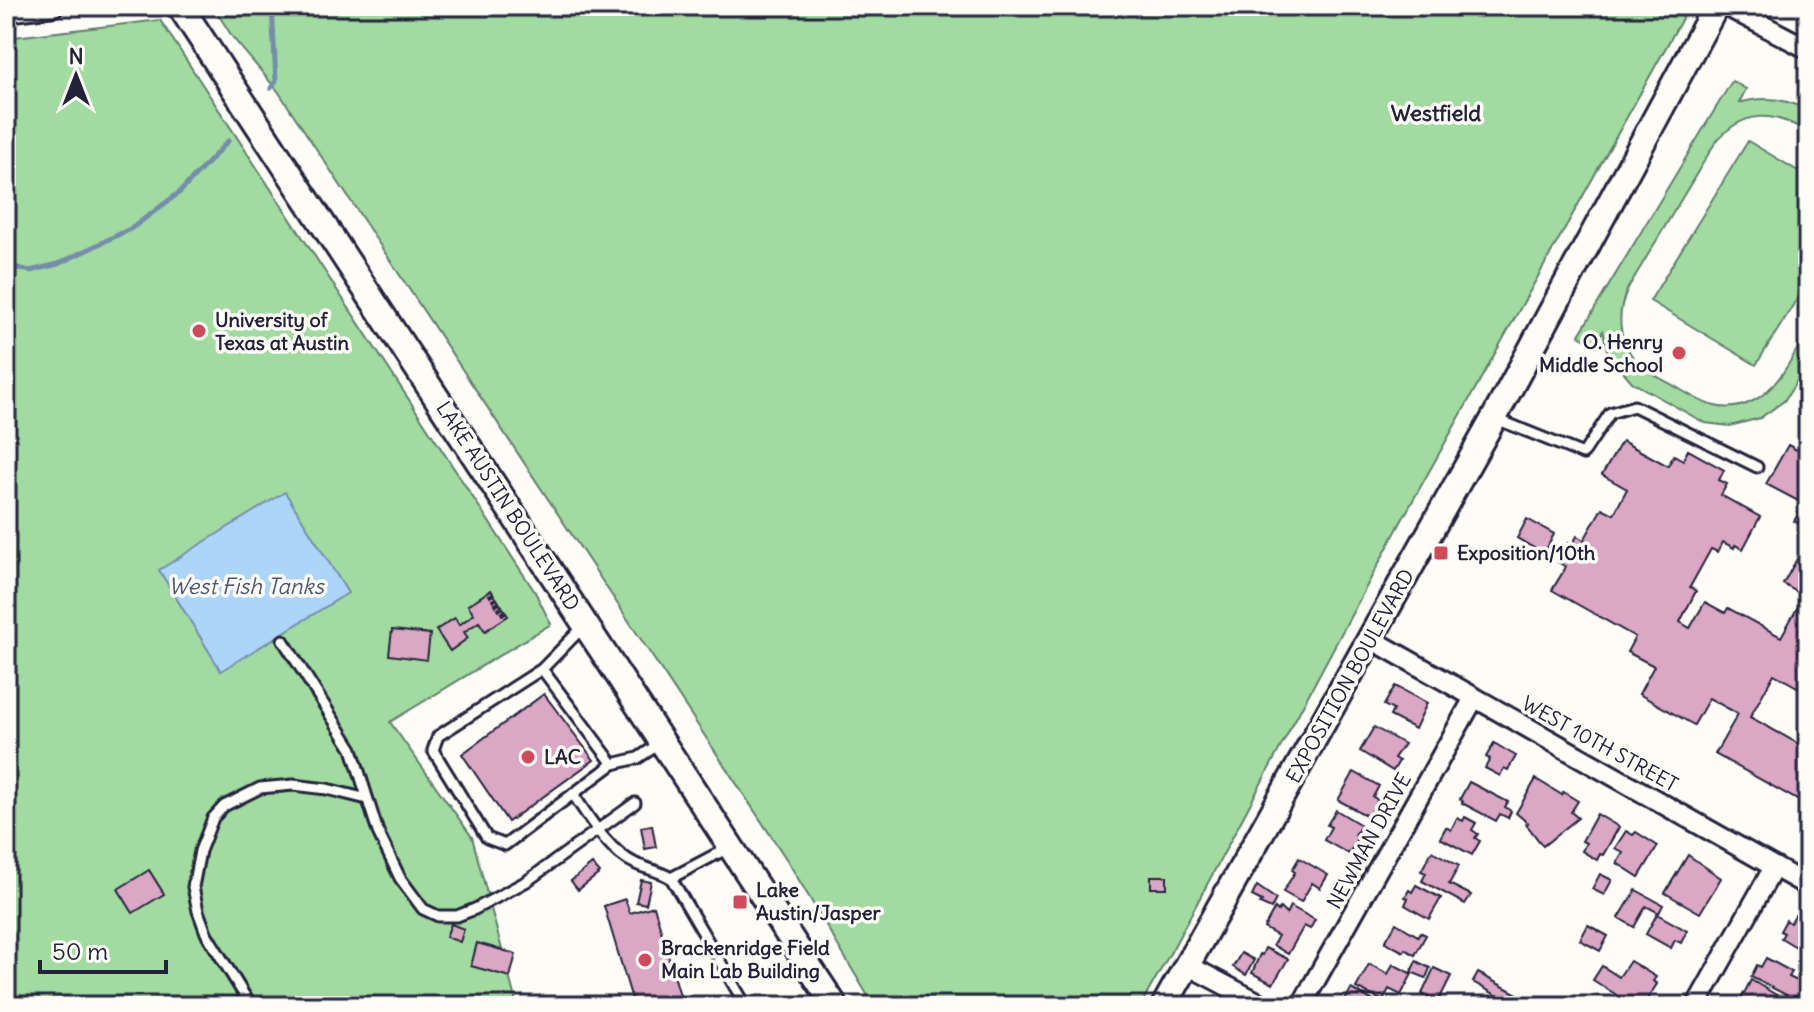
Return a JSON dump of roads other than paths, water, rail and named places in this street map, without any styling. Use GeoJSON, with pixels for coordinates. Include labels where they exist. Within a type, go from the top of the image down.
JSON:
{"type":"FeatureCollection","features":[{"type":"Feature","properties":{"kind":"street"},"geometry":{"type":"LineString","coordinates":[[6,12],[54,6]]}},
{"type":"Feature","properties":{"kind":"street","name":"LAKE AUSTIN BOULEVARD"},"geometry":{"type":"LineString","coordinates":[[180,6],[835,1006]]}},
{"type":"Feature","properties":{"kind":"street","name":"EXPOSITION BOULEVARD"},"geometry":{"type":"LineString","coordinates":[[1164,1006],[1494,418],[1716,6]]}},
{"type":"Feature","properties":{"kind":"street"},"geometry":{"type":"LineString","coordinates":[[1726,6],[1808,49]]}},
{"type":"Feature","properties":{"kind":"street","name":"WEST 10TH STREET"},"geometry":{"type":"LineString","coordinates":[[1371,639],[1808,886]]}},
{"type":"Feature","properties":{"kind":"street","name":"NEWMAN DRIVE"},"geometry":{"type":"LineString","coordinates":[[1301,1006],[1474,698]]}},
{"type":"Feature","properties":{"kind":"street"},"geometry":{"type":"LineString","coordinates":[[1696,1006],[1774,867]]}},
{"type":"Feature","properties":{"kind":"street"},"geometry":{"type":"LineString","coordinates":[[1187,965],[1265,1006]]}},
{"type":"Feature","properties":{"kind":"lane"},"geometry":{"type":"LineString","coordinates":[[1494,418],[1583,454],[1610,413],[1634,406],[1757,467]]}},
{"type":"Feature","properties":{"kind":"lane"},"geometry":{"type":"LineString","coordinates":[[586,624],[542,669],[438,736],[433,750],[487,838],[505,845],[613,764],[638,758],[662,742]]}},
{"type":"Feature","properties":{"kind":"lane"},"geometry":{"type":"LineString","coordinates":[[283,640],[352,749],[378,832],[400,878],[423,909],[438,916],[457,916],[475,909],[527,881],[635,803]]}},
{"type":"Feature","properties":{"kind":"lane"},"geometry":{"type":"LineString","coordinates":[[542,669],[613,764]]}},
{"type":"Feature","properties":{"kind":"lane"},"geometry":{"type":"LineString","coordinates":[[251,1006],[206,933],[193,887],[200,851],[213,818],[224,806],[260,788],[304,786],[367,799]]}},
{"type":"Feature","properties":{"kind":"lane"},"geometry":{"type":"LineString","coordinates":[[573,794],[612,847],[635,864],[671,878],[746,1006]]}},
{"type":"Feature","properties":{"kind":"lane"},"geometry":{"type":"LineString","coordinates":[[671,878],[731,846]]}},
{"type":"Feature","properties":{"kind":"water","name":"West Fish Tanks"},"geometry":{"type":"Polygon","coordinates":[[[285,492],[348,593],[221,671],[159,570],[285,492]]]}},
{"type":"Feature","properties":{"kind":"waterway"},"geometry":{"type":"LineString","coordinates":[[271,88],[276,81],[272,6]]}},
{"type":"Feature","properties":{"kind":"waterway"},"geometry":{"type":"LineString","coordinates":[[6,265],[30,271],[58,264],[132,228],[180,192],[228,141]]}},
{"type":"Feature","properties":{"kind":"place","name":"University of Texas at Austin"},"geometry":{"type":"Point","coordinates":[199,331]}},
{"type":"Feature","properties":{"kind":"place","name":"O. Henry Middle School"},"geometry":{"type":"Point","coordinates":[1679,353]}},
{"type":"Feature","properties":{"kind":"place","name":"Exposition/10th"},"geometry":{"type":"Point","coordinates":[1441,553]}},
{"type":"Feature","properties":{"kind":"place","name":"LAC"},"geometry":{"type":"Point","coordinates":[528,757]}},
{"type":"Feature","properties":{"kind":"place","name":"Lake Austin/Jasper"},"geometry":{"type":"Point","coordinates":[740,902]}},
{"type":"Feature","properties":{"kind":"place","name":"Brackenridge Field Main Lab Building"},"geometry":{"type":"Point","coordinates":[645,960]}},
{"type":"Feature","properties":{"kind":"district","name":"Westfield"},"geometry":{"type":"Point","coordinates":[1436,113]}}]}
